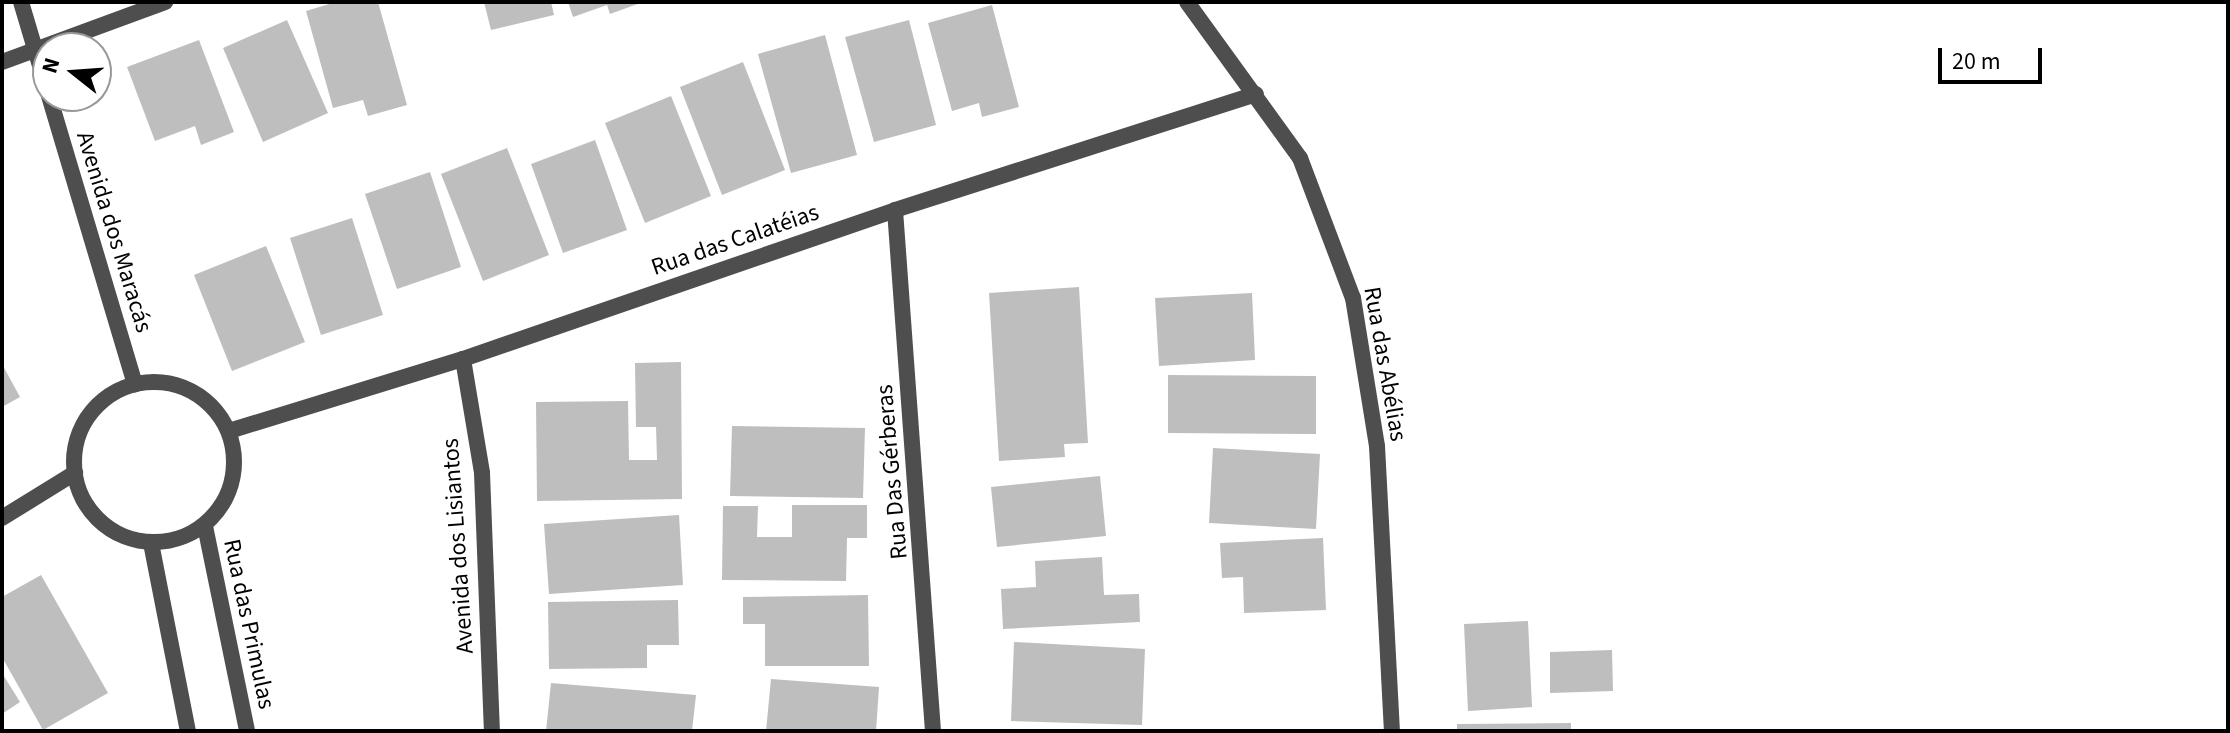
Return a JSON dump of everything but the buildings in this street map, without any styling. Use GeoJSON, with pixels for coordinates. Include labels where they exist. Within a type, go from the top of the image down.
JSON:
{"type":"FeatureCollection","features":[{"type":"Feature","properties":{"kind":"street","name":"Avenida dos Maracás"},"geometry":{"type":"LineString","coordinates":[[21,2],[32,42]]}},
{"type":"Feature","properties":{"kind":"street"},"geometry":{"type":"LineString","coordinates":[[81,32],[165,2]]}},
{"type":"Feature","properties":{"kind":"street","name":"Rua das Abélias"},"geometry":{"type":"LineString","coordinates":[[1187,2],[1300,158],[1353,298],[1377,446],[1392,731]]}},
{"type":"Feature","properties":{"kind":"street"},"geometry":{"type":"LineString","coordinates":[[2,62],[32,50]]}},
{"type":"Feature","properties":{"kind":"street","name":"Rua das Calatéias"},"geometry":{"type":"LineString","coordinates":[[229,431],[463,359],[895,210],[1256,94]]}},
{"type":"Feature","properties":{"kind":"street","name":"Avenida dos Maracás"},"geometry":{"type":"LineString","coordinates":[[53,112],[135,384]]}},
{"type":"Feature","properties":{"kind":"street","name":"Rua Das Gérberas"},"geometry":{"type":"LineString","coordinates":[[895,210],[933,731]]}},
{"type":"Feature","properties":{"kind":"street","name":"Avenida dos Lisiantos"},"geometry":{"type":"LineString","coordinates":[[463,359],[482,473],[492,731]]}},
{"type":"Feature","properties":{"kind":"street"},"geometry":{"type":"LineString","coordinates":[[163,381],[190,389],[212,405],[229,431],[234,479],[223,505],[205,526],[179,539],[151,543],[124,537],[100,522],[83,499],[75,473],[76,444],[87,418],[106,398],[135,384],[163,381]]}},
{"type":"Feature","properties":{"kind":"street"},"geometry":{"type":"LineString","coordinates":[[2,518],[75,473]]}},
{"type":"Feature","properties":{"kind":"street","name":"Rua das Primulas"},"geometry":{"type":"LineString","coordinates":[[205,526],[247,731]]}},
{"type":"Feature","properties":{"kind":"street"},"geometry":{"type":"LineString","coordinates":[[151,543],[188,731]]}}]}
